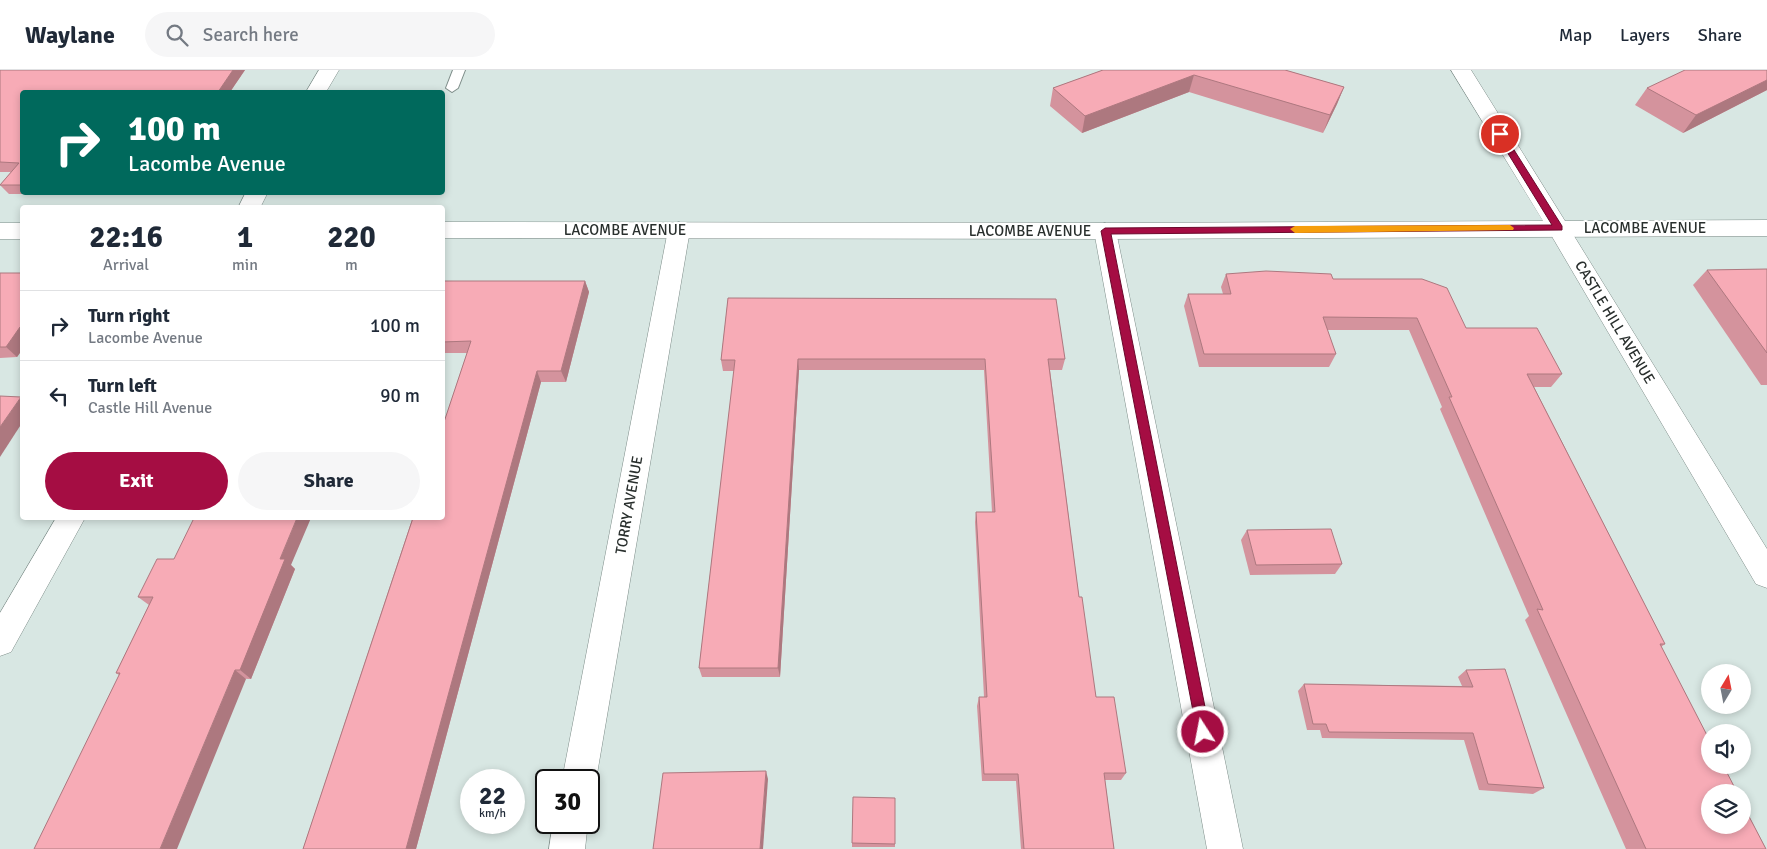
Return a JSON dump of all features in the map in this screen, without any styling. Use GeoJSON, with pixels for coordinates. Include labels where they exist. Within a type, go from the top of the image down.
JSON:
{"type":"FeatureCollection","features":[{"type":"Feature","properties":{"kind":"street"},"geometry":{"type":"LineString","coordinates":[[317,90],[329,70]]}},
{"type":"Feature","properties":{"kind":"street","name":"CASTLE HILL AVENUE"},"geometry":{"type":"LineString","coordinates":[[1461,70],[1767,575]]}},
{"type":"Feature","properties":{"kind":"street","name":"LACOMBE AVENUE"},"geometry":{"type":"LineString","coordinates":[[445,230],[1105,231],[1767,228]]}},
{"type":"Feature","properties":{"kind":"street","name":"TORRY AVENUE"},"geometry":{"type":"LineString","coordinates":[[581,769],[679,230]]}},
{"type":"Feature","properties":{"kind":"street"},"geometry":{"type":"LineString","coordinates":[[0,231],[20,231]]}},
{"type":"Feature","properties":{"kind":"street"},"geometry":{"type":"LineString","coordinates":[[1105,231],[1225,849]]}},
{"type":"Feature","properties":{"kind":"street"},"geometry":{"type":"LineString","coordinates":[[0,642],[70,520]]}},
{"type":"Feature","properties":{"kind":"street"},"geometry":{"type":"LineString","coordinates":[[566,849],[569,834]]}},
{"type":"Feature","properties":{"kind":"lane"},"geometry":{"type":"LineString","coordinates":[[452,88],[459,70]]}},
{"type":"Feature","properties":{"kind":"building"},"geometry":{"type":"Polygon","coordinates":[[[0,70],[233,70],[219,90],[20,90],[20,185],[0,185],[19,163],[0,162],[0,70]]]}},
{"type":"Feature","properties":{"kind":"building"},"geometry":{"type":"Polygon","coordinates":[[[1103,70],[1285,70],[1344,87],[1330,115],[1194,75],[1085,116],[1053,88],[1103,70]]]}},
{"type":"Feature","properties":{"kind":"building"},"geometry":{"type":"Polygon","coordinates":[[[1685,70],[1767,70],[1767,80],[1696,115],[1647,88],[1685,70]]]}},
{"type":"Feature","properties":{"kind":"building"},"geometry":{"type":"Polygon","coordinates":[[[1767,269],[1767,353],[1707,270],[1767,269]]]}},
{"type":"Feature","properties":{"kind":"building"},"geometry":{"type":"Polygon","coordinates":[[[1266,271],[1331,274],[1333,279],[1422,279],[1447,288],[1466,328],[1537,328],[1562,374],[1527,374],[1665,644],[1660,644],[1701,724],[1701,774],[1728,774],[1733,784],[1701,784],[1701,834],[1751,834],[1751,820],[1766,849],[1646,849],[1537,609],[1543,610],[1449,397],[1452,397],[1417,318],[1323,317],[1336,354],[1204,354],[1188,294],[1231,294],[1226,274],[1266,271]]]}},
{"type":"Feature","properties":{"kind":"building"},"geometry":{"type":"Polygon","coordinates":[[[0,273],[20,273],[20,327],[6,347],[0,347],[0,273]]]}},
{"type":"Feature","properties":{"kind":"building"},"geometry":{"type":"Polygon","coordinates":[[[445,281],[585,281],[561,371],[537,371],[406,849],[303,849],[412,520],[445,520],[445,419],[471,341],[445,342],[445,281]]]}},
{"type":"Feature","properties":{"kind":"building"},"geometry":{"type":"Polygon","coordinates":[[[728,298],[1056,299],[1065,359],[1048,359],[1079,597],[1082,597],[1096,697],[1114,697],[1126,773],[1104,773],[1114,849],[1024,849],[1018,774],[984,774],[979,697],[987,697],[976,512],[995,512],[985,359],[798,359],[778,668],[699,668],[735,360],[721,360],[728,298]]]}},
{"type":"Feature","properties":{"kind":"building"},"geometry":{"type":"Polygon","coordinates":[[[0,396],[20,397],[20,398],[0,427],[0,396]]]}},
{"type":"Feature","properties":{"kind":"building"},"geometry":{"type":"Polygon","coordinates":[[[193,520],[296,520],[280,559],[285,559],[240,670],[235,670],[160,849],[34,849],[120,673],[116,673],[153,597],[138,597],[157,559],[174,559],[193,520]]]}},
{"type":"Feature","properties":{"kind":"building"},"geometry":{"type":"Polygon","coordinates":[[[1331,529],[1342,564],[1256,565],[1247,530],[1331,529]]]}},
{"type":"Feature","properties":{"kind":"building"},"geometry":{"type":"Polygon","coordinates":[[[1505,669],[1544,788],[1488,784],[1473,733],[1329,732],[1326,724],[1313,724],[1304,684],[1473,687],[1466,670],[1505,669]]]}},
{"type":"Feature","properties":{"kind":"building"},"geometry":{"type":"Polygon","coordinates":[[[766,771],[760,849],[653,849],[663,773],[766,771]]]}},
{"type":"Feature","properties":{"kind":"building"},"geometry":{"type":"Polygon","coordinates":[[[853,797],[895,798],[895,844],[852,843],[853,797]]]}},
{"type":"Feature","properties":{"kind":"slow traffic"},"geometry":{"type":"LineString","coordinates":[[1295,229],[1510,228]]}},
{"type":"Feature","properties":{"kind":"route"},"geometry":{"type":"LineString","coordinates":[[1203,732],[1105,231],[1558,228],[1500,134]]}}]}
